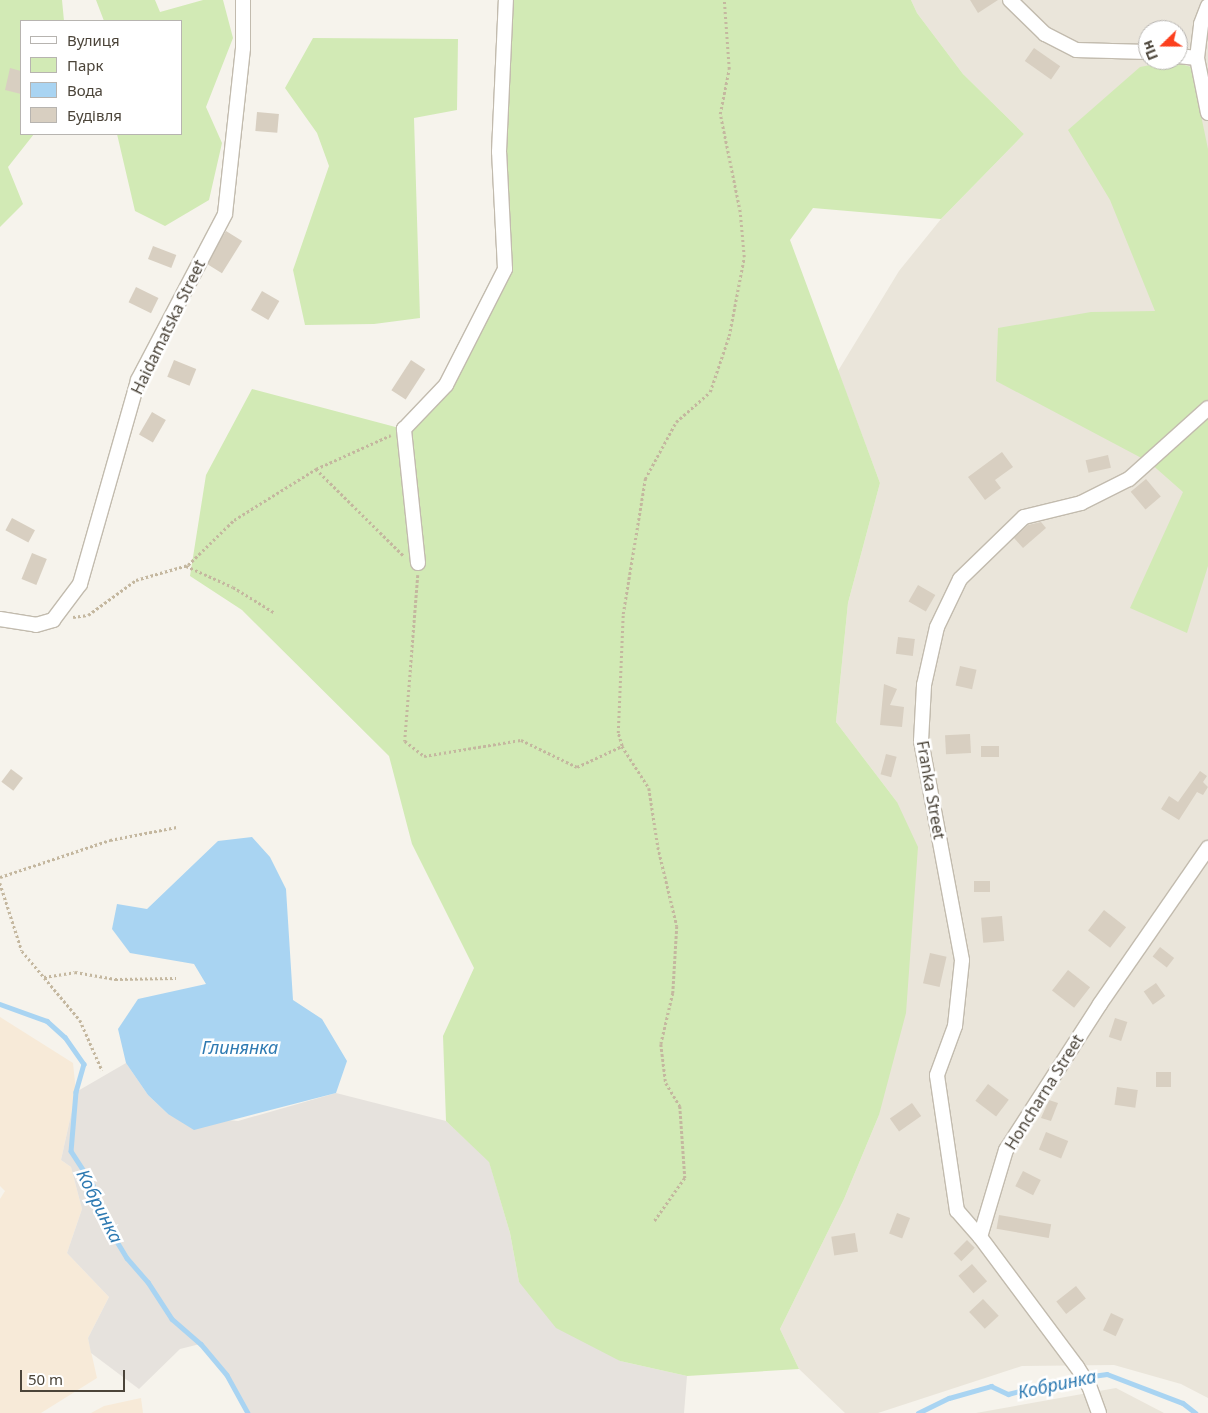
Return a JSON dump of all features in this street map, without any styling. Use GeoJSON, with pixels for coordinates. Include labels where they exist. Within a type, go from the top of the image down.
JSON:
{"type":"FeatureCollection","features":[{"type":"Feature","properties":{"kind":"street","name":"Haidamatska Street"},"geometry":{"type":"LineString","coordinates":[[53,620],[80,584],[138,380],[225,214],[243,48],[243,0]]}},
{"type":"Feature","properties":{"kind":"street"},"geometry":{"type":"LineString","coordinates":[[418,567],[404,429],[446,385],[505,269],[499,152],[506,0]]}},
{"type":"Feature","properties":{"kind":"street"},"geometry":{"type":"LineString","coordinates":[[1010,0],[1045,34],[1076,50],[1138,52]]}},
{"type":"Feature","properties":{"kind":"street"},"geometry":{"type":"LineString","coordinates":[[1208,6],[1201,24],[1197,58],[1208,113]]}},
{"type":"Feature","properties":{"kind":"street"},"geometry":{"type":"LineString","coordinates":[[1188,57],[1197,58]]}},
{"type":"Feature","properties":{"kind":"street","name":"Franka Street"},"geometry":{"type":"LineString","coordinates":[[980,1238],[957,1211],[937,1075],[956,1026],[962,960],[921,741],[924,685],[937,627],[960,579],[1024,517],[1080,502],[1129,479],[1208,410]]}},
{"type":"Feature","properties":{"kind":"street"},"geometry":{"type":"LineString","coordinates":[[0,619],[36,625],[53,620]]}},
{"type":"Feature","properties":{"kind":"street","name":"Honcharna Street"},"geometry":{"type":"LineString","coordinates":[[980,1238],[1006,1150],[1100,1004],[1208,848]]}},
{"type":"Feature","properties":{"kind":"street"},"geometry":{"type":"LineString","coordinates":[[980,1238],[1078,1369],[1089,1386],[1099,1413]]}},
{"type":"Feature","properties":{"kind":"path"},"geometry":{"type":"LineString","coordinates":[[654,1222],[686,1178],[680,1106],[666,1083],[661,1044],[673,993],[677,926],[648,788],[622,746],[618,732],[623,614],[645,479],[676,422],[710,392],[729,336],[744,257],[740,212],[720,114],[729,69],[724,0]]}},
{"type":"Feature","properties":{"kind":"path"},"geometry":{"type":"LineString","coordinates":[[53,620],[88,615],[136,580],[186,566],[234,520],[316,469],[404,429]]}},
{"type":"Feature","properties":{"kind":"path"},"geometry":{"type":"LineString","coordinates":[[316,469],[418,567],[405,741],[424,756],[521,740],[577,766],[622,746]]}},
{"type":"Feature","properties":{"kind":"path"},"geometry":{"type":"LineString","coordinates":[[186,566],[233,587],[275,613]]}},
{"type":"Feature","properties":{"kind":"path"},"geometry":{"type":"LineString","coordinates":[[0,877],[110,840],[177,827]]}},
{"type":"Feature","properties":{"kind":"path"},"geometry":{"type":"LineString","coordinates":[[0,883],[22,951],[80,1020],[102,1070]]}},
{"type":"Feature","properties":{"kind":"path"},"geometry":{"type":"LineString","coordinates":[[44,977],[75,972],[115,979],[176,978]]}},
{"type":"Feature","properties":{"kind":"shaded area"},"geometry":{"type":"Polygon","coordinates":[[[911,0],[1208,0],[1208,1398],[1181,1384],[1114,1365],[1022,1366],[878,1413],[845,1413],[799,1369],[780,1329],[844,1199],[879,1115],[897,802],[836,722],[848,603],[880,483],[838,371],[899,271],[941,219],[1024,134],[963,74],[917,13],[911,0]]]}},
{"type":"Feature","properties":{"kind":"shaded area"},"geometry":{"type":"Polygon","coordinates":[[[0,1017],[73,1063],[76,1092],[61,1160],[71,1167],[82,1209],[67,1253],[109,1297],[88,1338],[97,1378],[41,1413],[0,1413],[0,1199],[5,1191],[0,1186],[0,1017]]]}},
{"type":"Feature","properties":{"kind":"shaded area"},"geometry":{"type":"Polygon","coordinates":[[[126,1063],[148,1095],[168,1114],[238,1121],[336,1093],[446,1121],[489,1161],[510,1233],[519,1282],[620,1361],[687,1376],[684,1413],[248,1413],[227,1375],[200,1344],[180,1349],[139,1389],[91,1353],[88,1338],[109,1297],[67,1253],[82,1209],[71,1167],[61,1160],[76,1092],[126,1063]]]}},
{"type":"Feature","properties":{"kind":"shaded area"},"geometry":{"type":"Polygon","coordinates":[[[1116,1388],[1164,1413],[976,1413],[1026,1404],[1116,1388]]]}},
{"type":"Feature","properties":{"kind":"shaded area"},"geometry":{"type":"Polygon","coordinates":[[[141,1398],[143,1413],[91,1413],[104,1406],[141,1398]]]}},
{"type":"Feature","properties":{"kind":"green space"},"geometry":{"type":"Polygon","coordinates":[[[0,0],[62,0],[64,20],[20,20],[20,135],[33,135],[8,167],[23,204],[0,227],[0,0]]]}},
{"type":"Feature","properties":{"kind":"green space"},"geometry":{"type":"Polygon","coordinates":[[[96,0],[155,0],[160,12],[203,0],[223,0],[233,38],[206,107],[222,143],[209,200],[165,226],[135,211],[117,135],[182,135],[182,20],[104,20],[96,0]]]}},
{"type":"Feature","properties":{"kind":"green space"},"geometry":{"type":"Polygon","coordinates":[[[506,0],[911,0],[917,13],[963,74],[1024,134],[941,219],[813,208],[790,240],[880,483],[848,603],[836,722],[897,802],[918,847],[906,1013],[879,1115],[844,1199],[780,1329],[799,1369],[687,1376],[620,1361],[556,1328],[519,1282],[510,1233],[489,1162],[446,1121],[443,1036],[474,968],[412,844],[389,756],[242,610],[190,576],[206,475],[252,389],[403,429],[446,385],[505,269],[506,0]]]}},
{"type":"Feature","properties":{"kind":"green space"},"geometry":{"type":"Polygon","coordinates":[[[313,38],[458,39],[457,110],[414,118],[420,318],[374,324],[305,325],[293,270],[329,166],[317,133],[285,88],[313,38]]]}},
{"type":"Feature","properties":{"kind":"green space"},"geometry":{"type":"Polygon","coordinates":[[[1188,66],[1191,67],[1208,149],[1208,566],[1187,633],[1130,608],[1183,492],[1149,462],[996,381],[998,328],[1091,312],[1155,311],[1110,200],[1068,130],[1138,69],[1188,70],[1188,66]]]}},
{"type":"Feature","properties":{"kind":"water","name":"Глинянка"},"geometry":{"type":"Polygon","coordinates":[[[252,837],[270,857],[286,889],[293,1000],[322,1019],[347,1061],[336,1093],[194,1130],[168,1114],[148,1095],[126,1063],[118,1029],[138,999],[206,984],[194,964],[130,953],[112,929],[117,904],[147,909],[218,841],[252,837]]]}},
{"type":"Feature","properties":{"kind":"building"},"geometry":{"type":"Polygon","coordinates":[[[970,0],[998,0],[978,13],[970,0]]]}},
{"type":"Feature","properties":{"kind":"building"},"geometry":{"type":"Polygon","coordinates":[[[1034,48],[1060,66],[1051,79],[1025,61],[1034,48]]]}},
{"type":"Feature","properties":{"kind":"building"},"geometry":{"type":"Polygon","coordinates":[[[10,68],[20,71],[20,94],[5,90],[10,68]]]}},
{"type":"Feature","properties":{"kind":"building"},"geometry":{"type":"Polygon","coordinates":[[[257,112],[279,114],[277,133],[255,131],[257,112]]]}},
{"type":"Feature","properties":{"kind":"building"},"geometry":{"type":"Polygon","coordinates":[[[226,231],[242,241],[222,273],[206,263],[226,231]]]}},
{"type":"Feature","properties":{"kind":"building"},"geometry":{"type":"Polygon","coordinates":[[[153,246],[176,255],[171,268],[148,259],[153,246]]]}},
{"type":"Feature","properties":{"kind":"building"},"geometry":{"type":"Polygon","coordinates":[[[136,287],[158,298],[151,313],[129,302],[136,287]]]}},
{"type":"Feature","properties":{"kind":"building"},"geometry":{"type":"Polygon","coordinates":[[[262,291],[279,301],[268,320],[251,310],[262,291]]]}},
{"type":"Feature","properties":{"kind":"building"},"geometry":{"type":"Polygon","coordinates":[[[174,360],[196,369],[190,386],[167,377],[174,360]]]}},
{"type":"Feature","properties":{"kind":"building"},"geometry":{"type":"Polygon","coordinates":[[[411,360],[425,369],[406,399],[391,390],[411,360]]]}},
{"type":"Feature","properties":{"kind":"building"},"geometry":{"type":"Polygon","coordinates":[[[152,412],[166,420],[153,443],[139,435],[152,412]]]}},
{"type":"Feature","properties":{"kind":"building"},"geometry":{"type":"Polygon","coordinates":[[[1002,452],[1013,467],[995,480],[1001,488],[985,500],[968,477],[1002,452]]]}},
{"type":"Feature","properties":{"kind":"building"},"geometry":{"type":"Polygon","coordinates":[[[1108,455],[1111,468],[1089,473],[1086,460],[1108,455]]]}},
{"type":"Feature","properties":{"kind":"building"},"geometry":{"type":"Polygon","coordinates":[[[1146,479],[1161,497],[1145,509],[1131,492],[1146,479]]]}},
{"type":"Feature","properties":{"kind":"building"},"geometry":{"type":"Polygon","coordinates":[[[12,518],[35,530],[28,543],[5,530],[12,518]]]}},
{"type":"Feature","properties":{"kind":"building"},"geometry":{"type":"Polygon","coordinates":[[[1041,522],[1046,528],[1023,548],[1014,538],[1028,525],[1041,522]]]}},
{"type":"Feature","properties":{"kind":"building"},"geometry":{"type":"Polygon","coordinates":[[[32,553],[47,559],[36,585],[22,579],[32,553]]]}},
{"type":"Feature","properties":{"kind":"building"},"geometry":{"type":"Polygon","coordinates":[[[918,585],[935,595],[926,611],[908,601],[918,585]]]}},
{"type":"Feature","properties":{"kind":"building"},"geometry":{"type":"Polygon","coordinates":[[[898,637],[915,639],[913,656],[896,654],[898,637]]]}},
{"type":"Feature","properties":{"kind":"building"},"geometry":{"type":"Polygon","coordinates":[[[960,666],[977,670],[972,689],[956,685],[960,666]]]}},
{"type":"Feature","properties":{"kind":"building"},"geometry":{"type":"Polygon","coordinates":[[[884,684],[897,689],[890,705],[904,707],[902,727],[880,725],[884,684]]]}},
{"type":"Feature","properties":{"kind":"building"},"geometry":{"type":"Polygon","coordinates":[[[970,734],[971,753],[946,754],[945,735],[970,734]]]}},
{"type":"Feature","properties":{"kind":"building"},"geometry":{"type":"Polygon","coordinates":[[[981,746],[999,746],[999,757],[981,757],[981,746]]]}},
{"type":"Feature","properties":{"kind":"building"},"geometry":{"type":"Polygon","coordinates":[[[886,754],[897,757],[891,777],[881,774],[886,754]]]}},
{"type":"Feature","properties":{"kind":"building"},"geometry":{"type":"Polygon","coordinates":[[[11,769],[23,778],[13,791],[1,782],[11,769]]]}},
{"type":"Feature","properties":{"kind":"building"},"geometry":{"type":"Polygon","coordinates":[[[1200,771],[1207,776],[1203,782],[1208,787],[1203,795],[1197,792],[1179,820],[1161,809],[1169,796],[1178,802],[1200,771]]]}},
{"type":"Feature","properties":{"kind":"building"},"geometry":{"type":"Polygon","coordinates":[[[974,881],[990,881],[990,892],[974,892],[974,881]]]}},
{"type":"Feature","properties":{"kind":"building"},"geometry":{"type":"Polygon","coordinates":[[[1104,910],[1126,927],[1110,948],[1088,930],[1104,910]]]}},
{"type":"Feature","properties":{"kind":"building"},"geometry":{"type":"Polygon","coordinates":[[[1002,916],[1004,941],[983,943],[981,918],[1002,916]]]}},
{"type":"Feature","properties":{"kind":"building"},"geometry":{"type":"Polygon","coordinates":[[[1160,947],[1174,958],[1167,968],[1153,956],[1160,947]]]}},
{"type":"Feature","properties":{"kind":"building"},"geometry":{"type":"Polygon","coordinates":[[[930,953],[947,957],[940,987],[923,983],[930,953]]]}},
{"type":"Feature","properties":{"kind":"building"},"geometry":{"type":"Polygon","coordinates":[[[1068,970],[1090,987],[1074,1008],[1052,990],[1068,970]]]}},
{"type":"Feature","properties":{"kind":"building"},"geometry":{"type":"Polygon","coordinates":[[[1156,983],[1165,996],[1153,1005],[1144,992],[1156,983]]]}},
{"type":"Feature","properties":{"kind":"building"},"geometry":{"type":"Polygon","coordinates":[[[1115,1018],[1127,1022],[1121,1041],[1109,1037],[1115,1018]]]}},
{"type":"Feature","properties":{"kind":"building"},"geometry":{"type":"Polygon","coordinates":[[[1156,1072],[1171,1072],[1171,1087],[1156,1087],[1156,1072]]]}},
{"type":"Feature","properties":{"kind":"building"},"geometry":{"type":"Polygon","coordinates":[[[988,1084],[1009,1100],[996,1116],[975,1101],[988,1084]]]}},
{"type":"Feature","properties":{"kind":"building"},"geometry":{"type":"Polygon","coordinates":[[[1117,1087],[1138,1090],[1135,1108],[1114,1105],[1117,1087]]]}},
{"type":"Feature","properties":{"kind":"building"},"geometry":{"type":"Polygon","coordinates":[[[1049,1100],[1058,1103],[1051,1121],[1041,1118],[1049,1100]]]}},
{"type":"Feature","properties":{"kind":"building"},"geometry":{"type":"Polygon","coordinates":[[[912,1103],[921,1116],[899,1132],[890,1118],[912,1103]]]}},
{"type":"Feature","properties":{"kind":"building"},"geometry":{"type":"Polygon","coordinates":[[[1046,1132],[1068,1141],[1061,1159],[1039,1150],[1046,1132]]]}},
{"type":"Feature","properties":{"kind":"building"},"geometry":{"type":"Polygon","coordinates":[[[1023,1171],[1041,1180],[1033,1195],[1015,1186],[1023,1171]]]}},
{"type":"Feature","properties":{"kind":"building"},"geometry":{"type":"Polygon","coordinates":[[[897,1213],[910,1218],[902,1239],[889,1234],[897,1213]]]}},
{"type":"Feature","properties":{"kind":"building"},"geometry":{"type":"Polygon","coordinates":[[[999,1215],[1051,1224],[1049,1238],[997,1229],[999,1215]]]}},
{"type":"Feature","properties":{"kind":"building"},"geometry":{"type":"Polygon","coordinates":[[[855,1233],[858,1252],[834,1256],[831,1237],[855,1233]]]}},
{"type":"Feature","properties":{"kind":"building"},"geometry":{"type":"Polygon","coordinates":[[[967,1240],[975,1248],[961,1261],[954,1253],[967,1240]]]}},
{"type":"Feature","properties":{"kind":"building"},"geometry":{"type":"Polygon","coordinates":[[[972,1264],[987,1281],[974,1293],[958,1276],[972,1264]]]}},
{"type":"Feature","properties":{"kind":"building"},"geometry":{"type":"Polygon","coordinates":[[[1076,1286],[1086,1299],[1066,1314],[1056,1301],[1076,1286]]]}},
{"type":"Feature","properties":{"kind":"building"},"geometry":{"type":"Polygon","coordinates":[[[983,1299],[999,1316],[985,1329],[969,1312],[983,1299]]]}},
{"type":"Feature","properties":{"kind":"building"},"geometry":{"type":"Polygon","coordinates":[[[1111,1313],[1124,1319],[1116,1336],[1103,1330],[1111,1313]]]}},
{"type":"Feature","properties":{"kind":"waterway","name":"Кобринка"},"geometry":{"type":"LineString","coordinates":[[0,1004],[47,1021],[65,1037],[84,1064],[76,1092],[71,1151],[93,1185],[98,1210],[127,1258],[148,1282],[172,1319],[201,1344],[227,1375],[248,1413]]}},
{"type":"Feature","properties":{"kind":"waterway","name":"Кобринка"},"geometry":{"type":"LineString","coordinates":[[918,1413],[949,1398],[991,1386],[1008,1394],[1063,1380],[1107,1374],[1183,1403],[1196,1413]]}}]}
